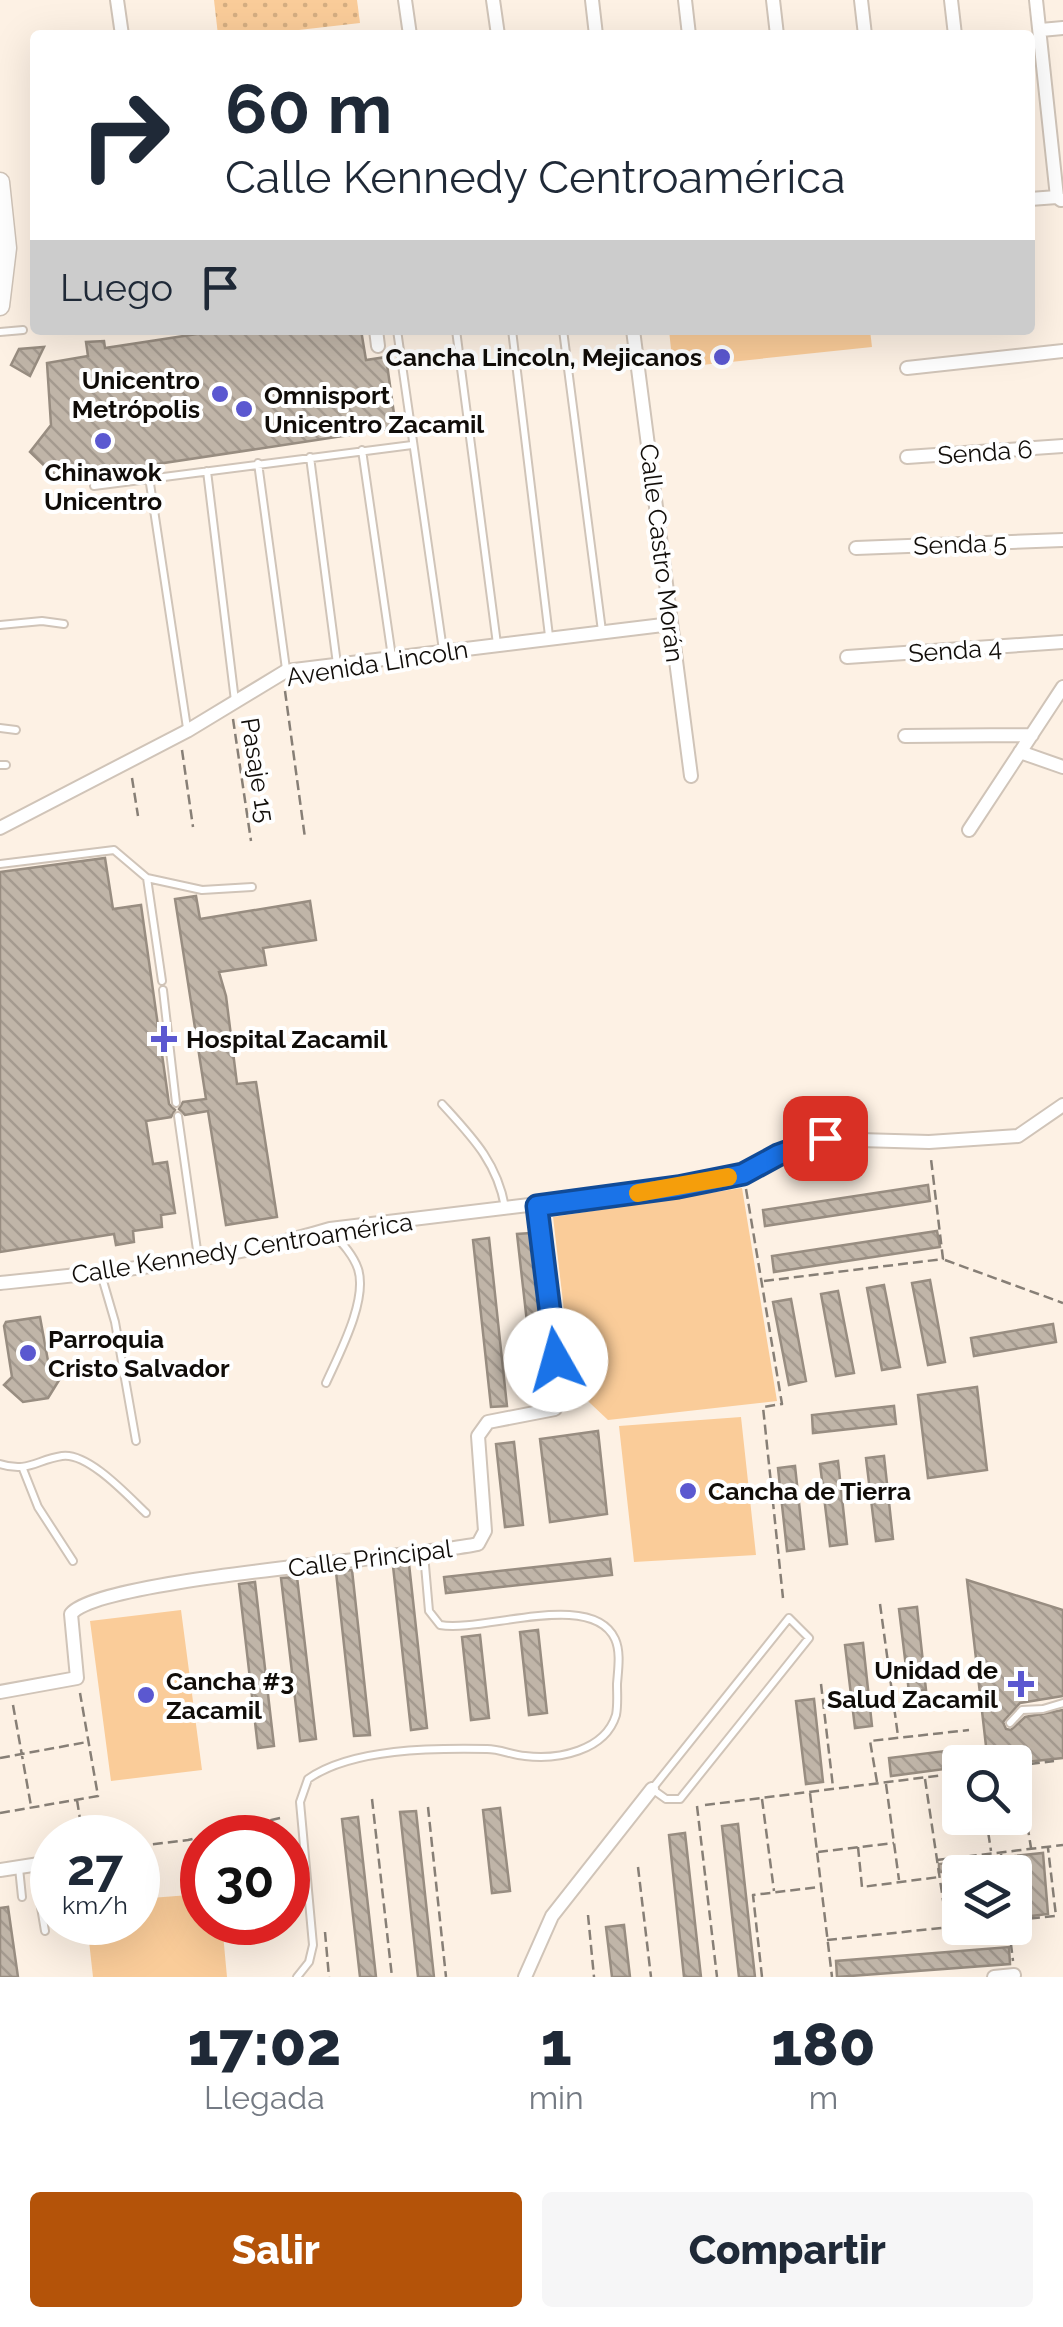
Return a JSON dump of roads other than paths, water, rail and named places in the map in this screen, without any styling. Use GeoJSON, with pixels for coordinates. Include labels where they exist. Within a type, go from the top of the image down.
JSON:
{"type":"FeatureCollection","features":[{"type":"Feature","properties":{"kind":"street"},"geometry":{"type":"LineString","coordinates":[[118,0],[121,30]]}},
{"type":"Feature","properties":{"kind":"street"},"geometry":{"type":"LineString","coordinates":[[405,0],[409,30]]}},
{"type":"Feature","properties":{"kind":"street"},"geometry":{"type":"LineString","coordinates":[[493,0],[497,30]]}},
{"type":"Feature","properties":{"kind":"street"},"geometry":{"type":"LineString","coordinates":[[592,0],[595,30]]}},
{"type":"Feature","properties":{"kind":"street"},"geometry":{"type":"LineString","coordinates":[[685,0],[689,30]]}},
{"type":"Feature","properties":{"kind":"street"},"geometry":{"type":"LineString","coordinates":[[773,0],[776,30]]}},
{"type":"Feature","properties":{"kind":"street"},"geometry":{"type":"LineString","coordinates":[[861,0],[864,30]]}},
{"type":"Feature","properties":{"kind":"street"},"geometry":{"type":"LineString","coordinates":[[951,0],[954,30]]}},
{"type":"Feature","properties":{"kind":"street"},"geometry":{"type":"LineString","coordinates":[[1036,0],[1060,199]]}},
{"type":"Feature","properties":{"kind":"street"},"geometry":{"type":"LineString","coordinates":[[1041,30],[1063,28]]}},
{"type":"Feature","properties":{"kind":"street"},"geometry":{"type":"LineString","coordinates":[[0,182],[0,306]]}},
{"type":"Feature","properties":{"kind":"street"},"geometry":{"type":"LineString","coordinates":[[377,335],[378,346]]}},
{"type":"Feature","properties":{"kind":"street","name":"Calle Castro Morán"},"geometry":{"type":"LineString","coordinates":[[633,335],[691,776]]}},
{"type":"Feature","properties":{"kind":"street"},"geometry":{"type":"LineString","coordinates":[[907,368],[1063,351]]}},
{"type":"Feature","properties":{"kind":"street","name":"Senda 6"},"geometry":{"type":"LineString","coordinates":[[907,457],[1063,446]]}},
{"type":"Feature","properties":{"kind":"street","name":"Senda 5"},"geometry":{"type":"LineString","coordinates":[[856,548],[1063,540]]}},
{"type":"Feature","properties":{"kind":"street","name":"Avenida Lincoln"},"geometry":{"type":"LineString","coordinates":[[0,828],[183,732],[284,673],[671,624]]}},
{"type":"Feature","properties":{"kind":"street","name":"Senda 4"},"geometry":{"type":"LineString","coordinates":[[848,657],[1063,642]]}},
{"type":"Feature","properties":{"kind":"street"},"geometry":{"type":"LineString","coordinates":[[969,830],[1063,687]]}},
{"type":"Feature","properties":{"kind":"street"},"geometry":{"type":"LineString","coordinates":[[906,736],[1032,734]]}},
{"type":"Feature","properties":{"kind":"street"},"geometry":{"type":"LineString","coordinates":[[1020,752],[1063,767]]}},
{"type":"Feature","properties":{"kind":"street","name":"Calle Kennedy Centroamérica"},"geometry":{"type":"LineString","coordinates":[[0,1283],[101,1273],[284,1243],[330,1229],[678,1187],[743,1174],[778,1155],[825,1138],[929,1142],[1018,1136],[1063,1105]]}},
{"type":"Feature","properties":{"kind":"street","name":"Calle Principal"},"geometry":{"type":"LineString","coordinates":[[6,1695],[77,1678],[70,1614],[92,1600],[239,1573],[478,1544],[485,1531],[478,1436],[488,1422],[555,1409],[561,1399],[537,1206]]}},
{"type":"Feature","properties":{"kind":"street"},"geometry":{"type":"LineString","coordinates":[[525,1977],[552,1916],[652,1790]]}},
{"type":"Feature","properties":{"kind":"street"},"geometry":{"type":"LineString","coordinates":[[0,1870],[30,1866]]}},
{"type":"Feature","properties":{"kind":"street"},"geometry":{"type":"LineString","coordinates":[[994,1977],[1014,1975]]}},
{"type":"Feature","properties":{"kind":"lane"},"geometry":{"type":"LineString","coordinates":[[0,332],[22,330]]}},
{"type":"Feature","properties":{"kind":"lane"},"geometry":{"type":"LineString","coordinates":[[398,335],[444,652]]}},
{"type":"Feature","properties":{"kind":"lane"},"geometry":{"type":"LineString","coordinates":[[457,335],[498,645]]}},
{"type":"Feature","properties":{"kind":"lane"},"geometry":{"type":"LineString","coordinates":[[513,335],[550,639]]}},
{"type":"Feature","properties":{"kind":"lane"},"geometry":{"type":"LineString","coordinates":[[564,335],[602,632]]}},
{"type":"Feature","properties":{"kind":"lane"},"geometry":{"type":"LineString","coordinates":[[94,486],[412,445]]}},
{"type":"Feature","properties":{"kind":"lane"},"geometry":{"type":"LineString","coordinates":[[362,450],[392,658]]}},
{"type":"Feature","properties":{"kind":"lane"},"geometry":{"type":"LineString","coordinates":[[310,458],[337,665]]}},
{"type":"Feature","properties":{"kind":"lane"},"geometry":{"type":"LineString","coordinates":[[258,463],[284,673]]}},
{"type":"Feature","properties":{"kind":"lane"},"geometry":{"type":"LineString","coordinates":[[207,470],[233,703]]}},
{"type":"Feature","properties":{"kind":"lane"},"geometry":{"type":"LineString","coordinates":[[149,478],[183,732]]}},
{"type":"Feature","properties":{"kind":"lane"},"geometry":{"type":"LineString","coordinates":[[0,624],[42,620],[64,624]]}},
{"type":"Feature","properties":{"kind":"lane"},"geometry":{"type":"LineString","coordinates":[[0,728],[16,730]]}},
{"type":"Feature","properties":{"kind":"lane"},"geometry":{"type":"LineString","coordinates":[[0,864],[114,850],[147,878],[202,890],[252,887]]}},
{"type":"Feature","properties":{"kind":"lane"},"geometry":{"type":"LineString","coordinates":[[147,878],[176,1103]]}},
{"type":"Feature","properties":{"kind":"lane"},"geometry":{"type":"LineString","coordinates":[[442,1104],[496,1169],[506,1210]]}},
{"type":"Feature","properties":{"kind":"lane"},"geometry":{"type":"LineString","coordinates":[[178,1116],[198,1257]]}},
{"type":"Feature","properties":{"kind":"lane"},"geometry":{"type":"LineString","coordinates":[[326,1383],[358,1300],[359,1271],[330,1229]]}},
{"type":"Feature","properties":{"kind":"lane"},"geometry":{"type":"LineString","coordinates":[[101,1273],[115,1322],[136,1441]]}},
{"type":"Feature","properties":{"kind":"lane"},"geometry":{"type":"LineString","coordinates":[[0,1464],[24,1469],[66,1455],[80,1459],[111,1480],[146,1514]]}},
{"type":"Feature","properties":{"kind":"lane"},"geometry":{"type":"LineString","coordinates":[[24,1469],[38,1507],[73,1561]]}},
{"type":"Feature","properties":{"kind":"lane"},"geometry":{"type":"LineString","coordinates":[[297,1977],[309,1962],[313,1946],[300,1802],[308,1779],[338,1762],[383,1754],[486,1749],[529,1756],[559,1755],[594,1743],[608,1730],[615,1716],[618,1645],[604,1624],[591,1618],[556,1615],[444,1626],[430,1616],[424,1553]]}},
{"type":"Feature","properties":{"kind":"lane"},"geometry":{"type":"LineString","coordinates":[[789,1618],[809,1638],[680,1799],[666,1799],[652,1790],[789,1618]]}},
{"type":"Feature","properties":{"kind":"lane"},"geometry":{"type":"LineString","coordinates":[[1010,1722],[1022,1710],[1063,1703]]}},
{"type":"Feature","properties":{"kind":"lane"},"geometry":{"type":"LineString","coordinates":[[18,1867],[22,1896]]}},
{"type":"Feature","properties":{"kind":"place","name":"Cancha Lincoln, Mejicanos"},"geometry":{"type":"Point","coordinates":[722,357]}},
{"type":"Feature","properties":{"kind":"place","name":"Unicentro Metrópolis"},"geometry":{"type":"Point","coordinates":[220,394]}},
{"type":"Feature","properties":{"kind":"place","name":"Omnisport Unicentro Zacamil"},"geometry":{"type":"Point","coordinates":[244,409]}},
{"type":"Feature","properties":{"kind":"place","name":"Chinawok Unicentro"},"geometry":{"type":"Point","coordinates":[103,441]}},
{"type":"Feature","properties":{"kind":"place","name":"Hospital Zacamil"},"geometry":{"type":"Point","coordinates":[164,1039]}},
{"type":"Feature","properties":{"kind":"place","name":"Parroquia Cristo Salvador"},"geometry":{"type":"Point","coordinates":[28,1353]}},
{"type":"Feature","properties":{"kind":"place","name":"Cancha de Tierra"},"geometry":{"type":"Point","coordinates":[688,1491]}},
{"type":"Feature","properties":{"kind":"place","name":"Unidad de Salud Zacamil"},"geometry":{"type":"Point","coordinates":[1021,1684]}},
{"type":"Feature","properties":{"kind":"place","name":"Cancha #3 Zacamil"},"geometry":{"type":"Point","coordinates":[146,1695]}}]}
